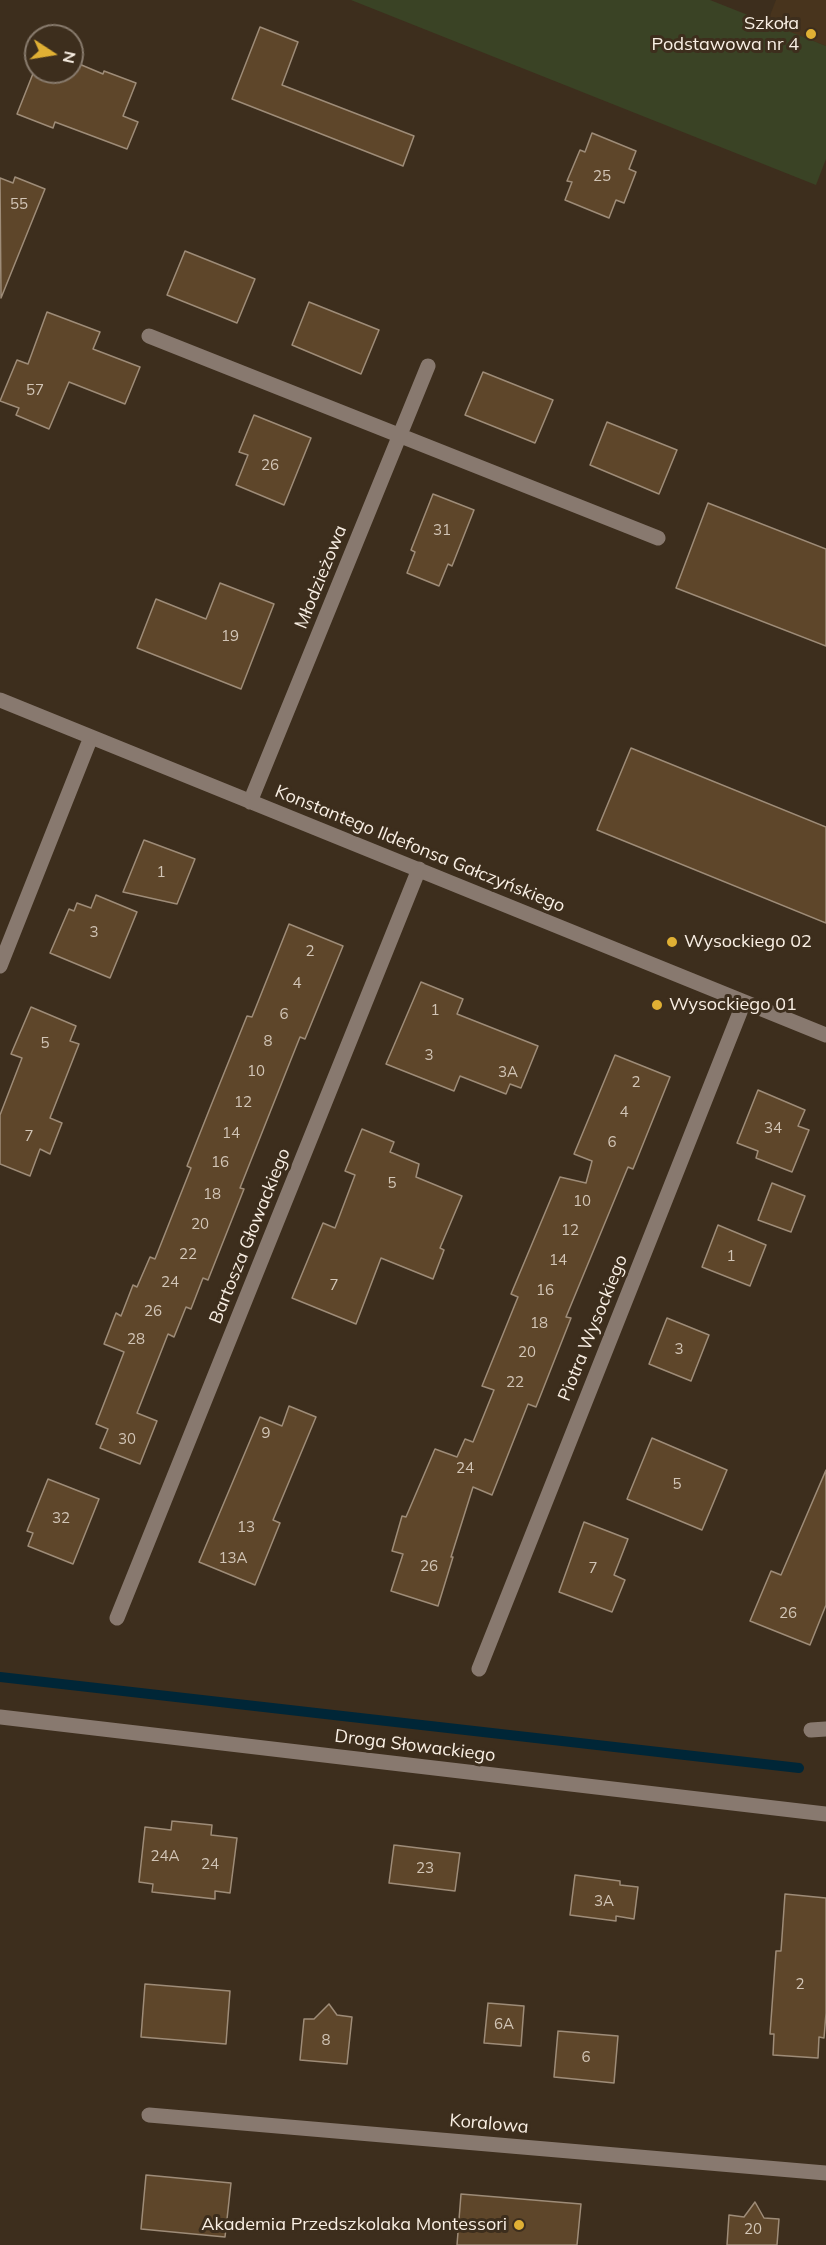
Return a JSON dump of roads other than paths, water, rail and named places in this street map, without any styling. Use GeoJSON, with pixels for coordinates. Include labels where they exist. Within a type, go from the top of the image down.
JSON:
{"type":"FeatureCollection","features":[{"type":"Feature","properties":{"kind":"street"},"geometry":{"type":"LineString","coordinates":[[149,336],[658,538]]}},
{"type":"Feature","properties":{"kind":"street","name":"Młodzieżowa"},"geometry":{"type":"LineString","coordinates":[[250,802],[428,366]]}},
{"type":"Feature","properties":{"kind":"street","name":"Konstantego Ildefonsa Gałczyńskiego"},"geometry":{"type":"LineString","coordinates":[[0,700],[826,1035]]}},
{"type":"Feature","properties":{"kind":"street"},"geometry":{"type":"LineString","coordinates":[[0,966],[91,737]]}},
{"type":"Feature","properties":{"kind":"street","name":"Bartosza Głowackiego"},"geometry":{"type":"LineString","coordinates":[[117,1618],[419,869]]}},
{"type":"Feature","properties":{"kind":"street","name":"Piotra Wysockiego"},"geometry":{"type":"LineString","coordinates":[[479,1668],[744,1002]]}},
{"type":"Feature","properties":{"kind":"street","name":"Droga Słowackiego"},"geometry":{"type":"LineString","coordinates":[[0,1717],[826,1814]]}},
{"type":"Feature","properties":{"kind":"street","name":"Koralowa"},"geometry":{"type":"LineString","coordinates":[[149,2115],[826,2173]]}},
{"type":"Feature","properties":{"kind":"waterway"},"geometry":{"type":"LineString","coordinates":[[0,1677],[799,1768]]}},
{"type":"Feature","properties":{"kind":"place","name":"Szkoła Podstawowa nr 4"},"geometry":{"type":"Point","coordinates":[811,34]}},
{"type":"Feature","properties":{"kind":"place","name":"Wysockiego 02"},"geometry":{"type":"Point","coordinates":[672,942]}},
{"type":"Feature","properties":{"kind":"place","name":"Wysockiego 01"},"geometry":{"type":"Point","coordinates":[657,1005]}},
{"type":"Feature","properties":{"kind":"place","name":"Akademia Przedszkolaka Montessori"},"geometry":{"type":"Point","coordinates":[519,2225]}}]}
